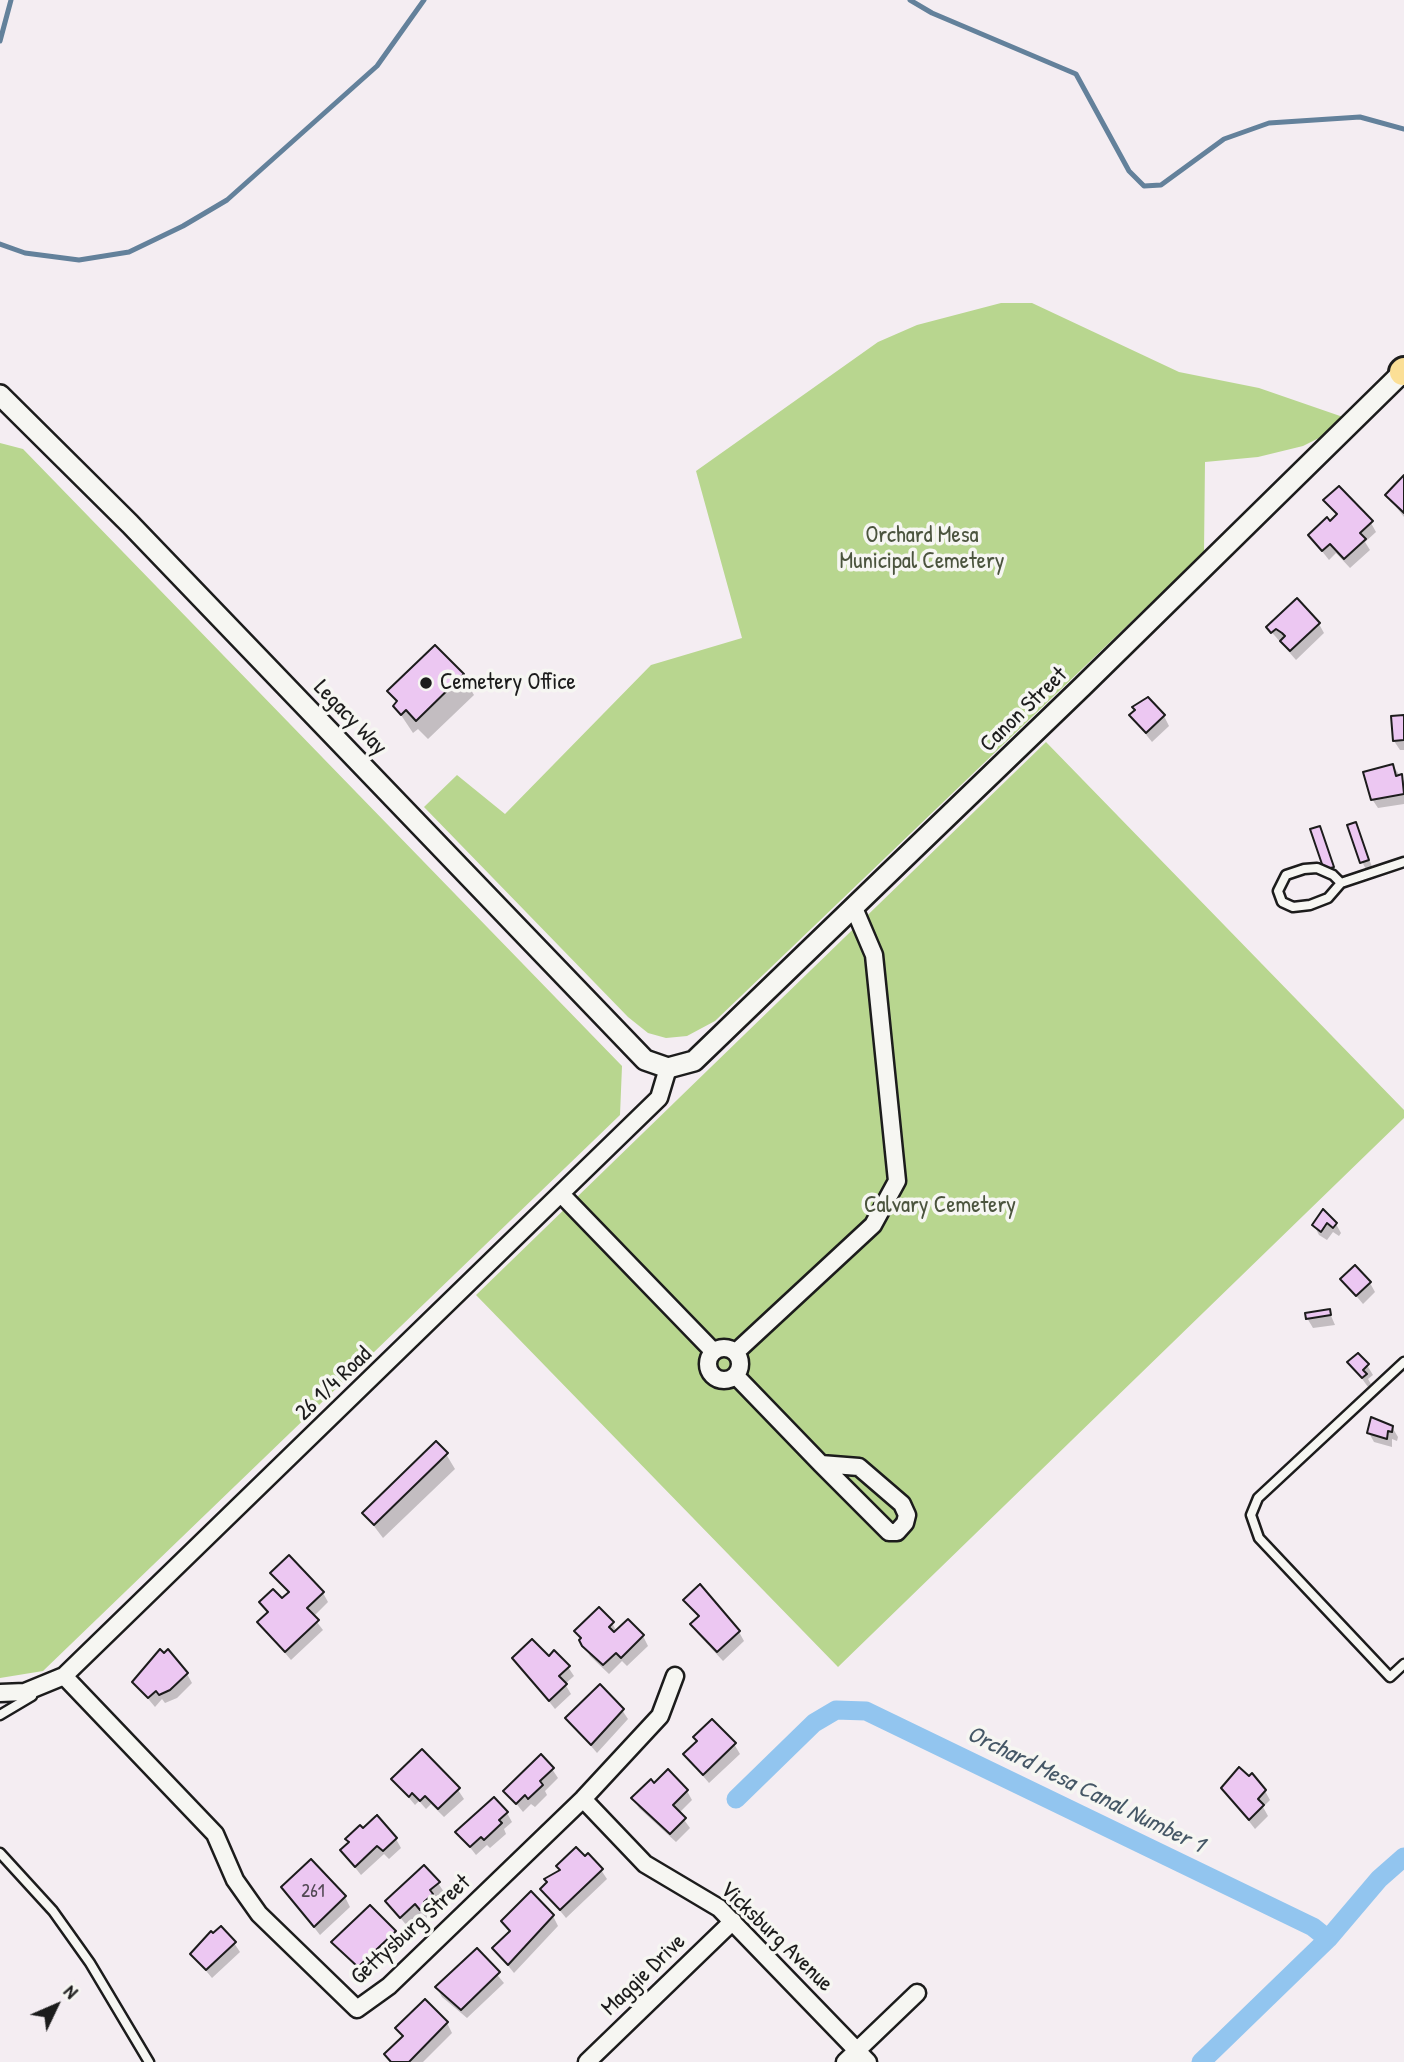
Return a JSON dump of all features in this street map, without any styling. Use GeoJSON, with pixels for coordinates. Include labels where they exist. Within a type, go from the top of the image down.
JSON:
{"type":"FeatureCollection","features":[{"type":"Feature","properties":{"kind":"street","name":"Canon Street"},"geometry":{"type":"LineString","coordinates":[[668,1068],[694,1061],[1404,371]]}},
{"type":"Feature","properties":{"kind":"street","name":"Legacy Way"},"geometry":{"type":"LineString","coordinates":[[0,395],[130,524],[645,1060],[668,1068]]}},
{"type":"Feature","properties":{"kind":"street"},"geometry":{"type":"LineString","coordinates":[[736,1352],[873,1225],[897,1181],[874,955],[853,908]]}},
{"type":"Feature","properties":{"kind":"street","name":"26 1/4 Road"},"geometry":{"type":"LineString","coordinates":[[0,1693],[25,1692],[64,1676],[659,1098],[668,1068]]}},
{"type":"Feature","properties":{"kind":"street"},"geometry":{"type":"LineString","coordinates":[[561,1194],[713,1351]]}},
{"type":"Feature","properties":{"kind":"street"},"geometry":{"type":"LineString","coordinates":[[736,1352],[721,1348],[713,1351],[709,1359],[712,1375],[719,1380],[736,1376]]}},
{"type":"Feature","properties":{"kind":"street"},"geometry":{"type":"LineString","coordinates":[[736,1352],[740,1368],[736,1376]]}},
{"type":"Feature","properties":{"kind":"street"},"geometry":{"type":"LineString","coordinates":[[736,1376],[821,1464],[888,1532],[897,1532],[905,1523],[907,1514],[902,1504],[859,1467],[821,1464]]}},
{"type":"Feature","properties":{"kind":"street","name":"Gettysburg Street"},"geometry":{"type":"LineString","coordinates":[[64,1676],[215,1834],[235,1880],[259,1914],[357,2009],[389,1986],[583,1799],[660,1716],[675,1676]]}},
{"type":"Feature","properties":{"kind":"street","name":"Vicksburg Avenue"},"geometry":{"type":"LineString","coordinates":[[583,1799],[645,1864],[719,1908],[733,1921],[857,2058]]}},
{"type":"Feature","properties":{"kind":"street","name":"Maggie Drive"},"geometry":{"type":"LineString","coordinates":[[587,2062],[733,1921]]}},
{"type":"Feature","properties":{"kind":"street"},"geometry":{"type":"LineString","coordinates":[[857,2058],[916,1993]]}},
{"type":"Feature","properties":{"kind":"lane"},"geometry":{"type":"LineString","coordinates":[[1341,883],[1333,875],[1317,868],[1304,869],[1286,875],[1278,891],[1282,902],[1293,907],[1328,898],[1341,883],[1404,862]]}},
{"type":"Feature","properties":{"kind":"lane"},"geometry":{"type":"LineString","coordinates":[[1404,1362],[1258,1498],[1251,1515],[1259,1538],[1390,1677],[1404,1664]]}},
{"type":"Feature","properties":{"kind":"lane"},"geometry":{"type":"LineString","coordinates":[[0,1715],[64,1676]]}},
{"type":"Feature","properties":{"kind":"lane"},"geometry":{"type":"LineString","coordinates":[[0,1853],[52,1911],[90,1963],[149,2062]]}},
{"type":"Feature","properties":{"kind":"green space","name":"Orchard Mesa Municipal Cemetery"},"geometry":{"type":"Polygon","coordinates":[[[1001,303],[1032,303],[1179,372],[1259,388],[1343,417],[1325,435],[1303,446],[1258,457],[1205,462],[1204,552],[715,1021],[687,1036],[666,1038],[648,1033],[628,1017],[424,807],[457,775],[505,814],[651,665],[742,638],[696,471],[878,342],[917,325],[1001,303]]]}},
{"type":"Feature","properties":{"kind":"green space"},"geometry":{"type":"Polygon","coordinates":[[[0,443],[23,449],[622,1066],[620,1115],[43,1671],[0,1678],[0,443]]]}},
{"type":"Feature","properties":{"kind":"green space","name":"Calvary Cemetery"},"geometry":{"type":"Polygon","coordinates":[[[1046,742],[1404,1110],[1404,1118],[838,1667],[476,1295],[1046,742]]]}},
{"type":"Feature","properties":{"kind":"building"},"geometry":{"type":"Polygon","coordinates":[[[1404,475],[1404,513],[1385,495],[1404,475]]]}},
{"type":"Feature","properties":{"kind":"building"},"geometry":{"type":"Polygon","coordinates":[[[1339,486],[1373,521],[1360,533],[1366,539],[1344,559],[1330,544],[1322,551],[1308,535],[1327,517],[1330,521],[1337,514],[1323,500],[1339,486]]]}},
{"type":"Feature","properties":{"kind":"building"},"geometry":{"type":"Polygon","coordinates":[[[1297,598],[1320,623],[1290,651],[1280,641],[1285,636],[1282,633],[1276,629],[1271,633],[1266,627],[1297,598]]]}},
{"type":"Feature","properties":{"kind":"building","name":"Cemetery Office"},"geometry":{"type":"Polygon","coordinates":[[[435,645],[464,674],[416,721],[406,710],[401,715],[393,706],[397,701],[387,691],[435,645]]]}},
{"type":"Feature","properties":{"kind":"building"},"geometry":{"type":"Polygon","coordinates":[[[1148,697],[1165,715],[1146,733],[1129,715],[1135,710],[1132,707],[1148,697]]]}},
{"type":"Feature","properties":{"kind":"building"},"geometry":{"type":"Polygon","coordinates":[[[1404,715],[1404,740],[1393,741],[1391,716],[1404,715]]]}},
{"type":"Feature","properties":{"kind":"building"},"geometry":{"type":"Polygon","coordinates":[[[1393,764],[1396,776],[1402,774],[1404,794],[1371,800],[1363,772],[1393,764]]]}},
{"type":"Feature","properties":{"kind":"building"},"geometry":{"type":"Polygon","coordinates":[[[1356,822],[1369,860],[1360,863],[1347,825],[1356,822]]]}},
{"type":"Feature","properties":{"kind":"building"},"geometry":{"type":"Polygon","coordinates":[[[1320,826],[1334,867],[1324,870],[1310,829],[1320,826]]]}},
{"type":"Feature","properties":{"kind":"building"},"geometry":{"type":"Polygon","coordinates":[[[1323,1209],[1337,1223],[1333,1228],[1327,1223],[1321,1232],[1312,1225],[1323,1209]]]}},
{"type":"Feature","properties":{"kind":"building"},"geometry":{"type":"Polygon","coordinates":[[[1355,1265],[1371,1282],[1356,1296],[1340,1279],[1355,1265]]]}},
{"type":"Feature","properties":{"kind":"building"},"geometry":{"type":"Polygon","coordinates":[[[1330,1309],[1331,1315],[1306,1319],[1305,1313],[1330,1309]]]}},
{"type":"Feature","properties":{"kind":"building"},"geometry":{"type":"Polygon","coordinates":[[[1358,1353],[1369,1364],[1363,1370],[1367,1374],[1362,1378],[1347,1362],[1358,1353]]]}},
{"type":"Feature","properties":{"kind":"building"},"geometry":{"type":"Polygon","coordinates":[[[1371,1417],[1393,1426],[1392,1432],[1388,1431],[1387,1439],[1367,1433],[1371,1417]]]}},
{"type":"Feature","properties":{"kind":"building"},"geometry":{"type":"Polygon","coordinates":[[[436,1441],[448,1453],[374,1525],[362,1513],[436,1441]]]}},
{"type":"Feature","properties":{"kind":"building"},"geometry":{"type":"Polygon","coordinates":[[[289,1555],[324,1592],[307,1608],[319,1620],[285,1652],[257,1622],[268,1612],[259,1602],[273,1589],[282,1598],[289,1592],[270,1573],[289,1555]]]}},
{"type":"Feature","properties":{"kind":"building"},"geometry":{"type":"Polygon","coordinates":[[[700,1584],[740,1631],[717,1652],[690,1624],[699,1616],[683,1600],[700,1584]]]}},
{"type":"Feature","properties":{"kind":"building"},"geometry":{"type":"Polygon","coordinates":[[[599,1607],[614,1622],[609,1627],[614,1632],[628,1619],[644,1635],[621,1658],[616,1653],[603,1665],[582,1646],[579,1640],[581,1638],[574,1631],[599,1607]]]}},
{"type":"Feature","properties":{"kind":"building"},"geometry":{"type":"Polygon","coordinates":[[[532,1639],[549,1656],[554,1650],[570,1666],[559,1676],[567,1684],[549,1701],[512,1658],[532,1639]]]}},
{"type":"Feature","properties":{"kind":"building"},"geometry":{"type":"Polygon","coordinates":[[[160,1649],[164,1653],[168,1649],[188,1673],[170,1690],[159,1695],[156,1691],[148,1698],[132,1682],[160,1649]]]}},
{"type":"Feature","properties":{"kind":"building"},"geometry":{"type":"Polygon","coordinates":[[[600,1684],[624,1709],[591,1745],[565,1718],[600,1684]]]}},
{"type":"Feature","properties":{"kind":"building"},"geometry":{"type":"Polygon","coordinates":[[[712,1719],[736,1743],[703,1775],[683,1754],[697,1741],[693,1737],[712,1719]]]}},
{"type":"Feature","properties":{"kind":"building"},"geometry":{"type":"Polygon","coordinates":[[[422,1749],[460,1788],[438,1809],[425,1796],[420,1801],[412,1793],[409,1797],[391,1779],[422,1749]]]}},
{"type":"Feature","properties":{"kind":"building"},"geometry":{"type":"Polygon","coordinates":[[[541,1754],[554,1768],[540,1781],[543,1785],[528,1799],[525,1795],[516,1804],[503,1791],[541,1754]]]}},
{"type":"Feature","properties":{"kind":"building"},"geometry":{"type":"Polygon","coordinates":[[[1239,1767],[1249,1776],[1252,1773],[1266,1790],[1258,1799],[1264,1805],[1249,1820],[1221,1788],[1239,1767]]]}},
{"type":"Feature","properties":{"kind":"building"},"geometry":{"type":"Polygon","coordinates":[[[668,1769],[688,1790],[673,1805],[686,1818],[670,1834],[631,1798],[651,1779],[654,1783],[668,1769]]]}},
{"type":"Feature","properties":{"kind":"building"},"geometry":{"type":"Polygon","coordinates":[[[494,1797],[508,1812],[499,1820],[502,1823],[484,1840],[481,1837],[470,1847],[455,1832],[494,1797]]]}},
{"type":"Feature","properties":{"kind":"building"},"geometry":{"type":"Polygon","coordinates":[[[377,1815],[397,1838],[383,1851],[377,1846],[355,1867],[340,1850],[349,1842],[345,1839],[360,1825],[363,1828],[377,1815]]]}},
{"type":"Feature","properties":{"kind":"building"},"geometry":{"type":"Polygon","coordinates":[[[576,1847],[585,1856],[588,1853],[603,1869],[560,1910],[540,1889],[547,1882],[544,1879],[560,1870],[556,1866],[576,1847]]]}},
{"type":"Feature","properties":{"kind":"building"},"geometry":{"type":"Polygon","coordinates":[[[311,1859],[346,1896],[314,1927],[281,1887],[311,1859]]]}},
{"type":"Feature","properties":{"kind":"building"},"geometry":{"type":"Polygon","coordinates":[[[424,1865],[440,1882],[430,1890],[433,1894],[424,1902],[426,1905],[420,1910],[415,1904],[400,1918],[385,1901],[424,1865]]]}},
{"type":"Feature","properties":{"kind":"building"},"geometry":{"type":"Polygon","coordinates":[[[531,1891],[554,1915],[508,1965],[492,1948],[510,1931],[501,1921],[531,1891]]]}},
{"type":"Feature","properties":{"kind":"building"},"geometry":{"type":"Polygon","coordinates":[[[370,1905],[396,1931],[358,1967],[331,1942],[370,1905]]]}},
{"type":"Feature","properties":{"kind":"building"},"geometry":{"type":"Polygon","coordinates":[[[221,1926],[236,1942],[206,1970],[190,1954],[211,1931],[213,1933],[221,1926]]]}},
{"type":"Feature","properties":{"kind":"building"},"geometry":{"type":"Polygon","coordinates":[[[477,1948],[500,1972],[461,2010],[435,1987],[477,1948]]]}},
{"type":"Feature","properties":{"kind":"building"},"geometry":{"type":"Polygon","coordinates":[[[425,1999],[448,2022],[409,2062],[391,2062],[384,2054],[403,2036],[395,2028],[425,1999]]]}},
{"type":"Feature","properties":{"kind":"waterway"},"geometry":{"type":"LineString","coordinates":[[0,41],[11,0]]}},
{"type":"Feature","properties":{"kind":"waterway"},"geometry":{"type":"LineString","coordinates":[[0,244],[25,253],[79,260],[129,252],[183,226],[227,200],[377,66],[424,0]]}},
{"type":"Feature","properties":{"kind":"waterway"},"geometry":{"type":"LineString","coordinates":[[910,0],[932,13],[1076,74],[1129,171],[1144,186],[1161,185],[1224,139],[1269,123],[1360,117],[1404,129]]}},
{"type":"Feature","properties":{"kind":"waterway","name":"Orchard Mesa Canal Number 1"},"geometry":{"type":"LineString","coordinates":[[736,1799],[814,1723],[836,1710],[866,1711],[1313,1927],[1328,1939]]}},
{"type":"Feature","properties":{"kind":"waterway"},"geometry":{"type":"LineString","coordinates":[[1201,2062],[1328,1939],[1379,1879],[1404,1857]]}},
{"type":"Feature","properties":{"kind":"place","name":"Cemetery Office"},"geometry":{"type":"Point","coordinates":[426,683]}}]}
